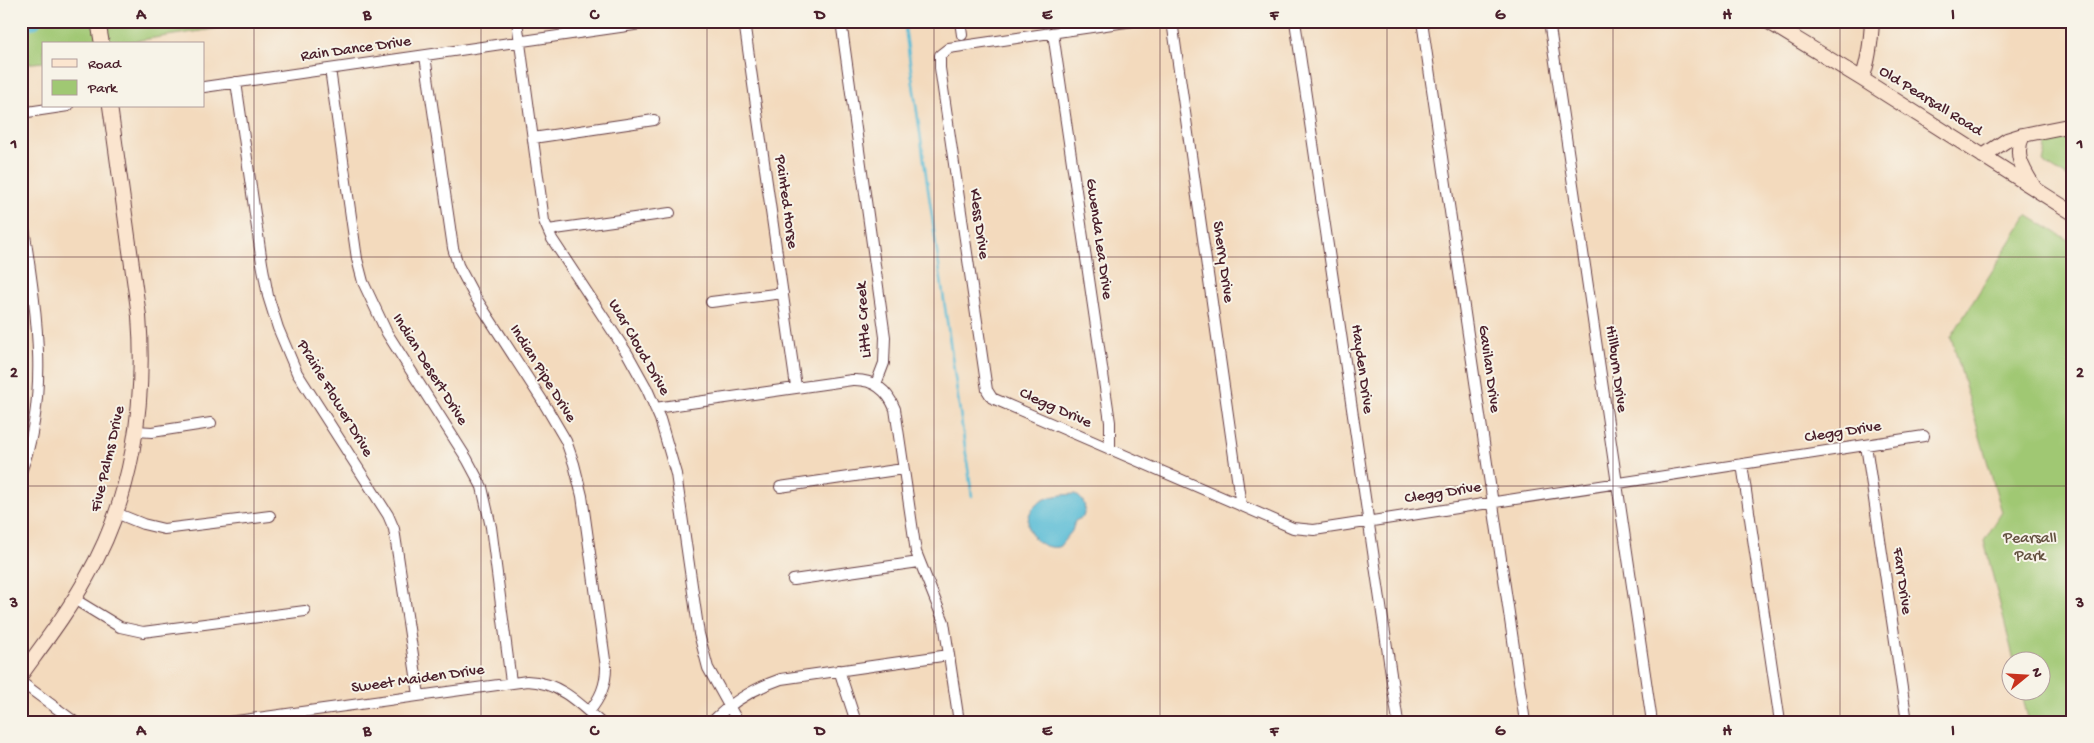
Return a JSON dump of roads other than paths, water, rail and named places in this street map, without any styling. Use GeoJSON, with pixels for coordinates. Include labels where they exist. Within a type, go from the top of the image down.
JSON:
{"type":"FeatureCollection","features":[{"type":"Feature","properties":{"kind":"street"},"geometry":{"type":"LineString","coordinates":[[98,21],[102,42]]}},
{"type":"Feature","properties":{"kind":"street","name":"War Cloud Drive"},"geometry":{"type":"LineString","coordinates":[[517,21],[542,210],[548,230],[627,353],[655,408],[676,474],[699,634],[708,668],[738,722]]}},
{"type":"Feature","properties":{"kind":"street","name":"Rain Dance Drive"},"geometry":{"type":"LineString","coordinates":[[205,87],[662,21]]}},
{"type":"Feature","properties":{"kind":"street","name":"Painted Horse"},"geometry":{"type":"LineString","coordinates":[[744,21],[796,387]]}},
{"type":"Feature","properties":{"kind":"street","name":"Little Creek"},"geometry":{"type":"LineString","coordinates":[[841,21],[885,337],[884,363],[876,384]]}},
{"type":"Feature","properties":{"kind":"street"},"geometry":{"type":"LineString","coordinates":[[960,21],[962,35]]}},
{"type":"Feature","properties":{"kind":"street"},"geometry":{"type":"LineString","coordinates":[[1053,33],[1133,21]]}},
{"type":"Feature","properties":{"kind":"street","name":"Sherry Drive"},"geometry":{"type":"LineString","coordinates":[[1172,21],[1241,506]]}},
{"type":"Feature","properties":{"kind":"street","name":"Hayden Drive"},"geometry":{"type":"LineString","coordinates":[[1295,21],[1398,722]]}},
{"type":"Feature","properties":{"kind":"street","name":"Gavilan Drive"},"geometry":{"type":"LineString","coordinates":[[1422,21],[1525,722]]}},
{"type":"Feature","properties":{"kind":"street","name":"Hillburn Drive"},"geometry":{"type":"LineString","coordinates":[[1549,21],[1652,722]]}},
{"type":"Feature","properties":{"kind":"street","name":"Old Pearsall Road"},"geometry":{"type":"LineString","coordinates":[[1767,21],[2073,213]]}},
{"type":"Feature","properties":{"kind":"street"},"geometry":{"type":"LineString","coordinates":[[1862,79],[1868,63],[1872,21]]}},
{"type":"Feature","properties":{"kind":"street","name":"Kless Drive"},"geometry":{"type":"LineString","coordinates":[[990,395],[987,390],[940,68],[940,55],[949,48],[1053,33]]}},
{"type":"Feature","properties":{"kind":"street","name":"Gwenda Lea Drive"},"geometry":{"type":"LineString","coordinates":[[1053,33],[1110,422],[1110,450]]}},
{"type":"Feature","properties":{"kind":"street","name":"Indian Pipe Drive"},"geometry":{"type":"LineString","coordinates":[[426,56],[450,234],[458,265],[474,296],[542,400],[566,441],[579,481],[606,667],[606,677],[602,693],[589,712]]}},
{"type":"Feature","properties":{"kind":"street","name":"Indian Desert Drive"},"geometry":{"type":"LineString","coordinates":[[330,69],[357,260],[363,282],[387,333],[467,459],[482,487],[491,527],[511,682]]}},
{"type":"Feature","properties":{"kind":"street","name":"Prairie Flower Drive"},"geometry":{"type":"LineString","coordinates":[[236,82],[268,296],[284,346],[297,373],[388,515],[394,529],[419,695]]}},
{"type":"Feature","properties":{"kind":"street"},"geometry":{"type":"LineString","coordinates":[[21,113],[55,108]]}},
{"type":"Feature","properties":{"kind":"street","name":"Five Palms Drive"},"geometry":{"type":"LineString","coordinates":[[22,675],[74,599],[88,575],[116,513],[136,431],[140,404],[141,357],[139,316],[110,108]]}},
{"type":"Feature","properties":{"kind":"street"},"geometry":{"type":"LineString","coordinates":[[533,138],[654,120]]}},
{"type":"Feature","properties":{"kind":"street"},"geometry":{"type":"LineString","coordinates":[[1983,156],[2007,140],[2023,134],[2073,125]]}},
{"type":"Feature","properties":{"kind":"street"},"geometry":{"type":"LineString","coordinates":[[2023,134],[2018,148],[2020,163],[2036,190]]}},
{"type":"Feature","properties":{"kind":"street"},"geometry":{"type":"LineString","coordinates":[[21,207],[37,320],[39,368],[34,424],[21,472]]}},
{"type":"Feature","properties":{"kind":"street"},"geometry":{"type":"LineString","coordinates":[[548,230],[670,213]]}},
{"type":"Feature","properties":{"kind":"street"},"geometry":{"type":"LineString","coordinates":[[711,302],[783,293]]}},
{"type":"Feature","properties":{"kind":"street"},"geometry":{"type":"LineString","coordinates":[[655,408],[860,379],[876,384],[888,394],[895,409],[912,531],[919,562],[944,622],[959,722]]}},
{"type":"Feature","properties":{"kind":"street","name":"Clegg Drive"},"geometry":{"type":"LineString","coordinates":[[990,395],[992,398],[1110,450],[1298,530],[1314,530],[1924,436]]}},
{"type":"Feature","properties":{"kind":"street"},"geometry":{"type":"LineString","coordinates":[[136,431],[152,432],[211,423]]}},
{"type":"Feature","properties":{"kind":"street","name":"Farr Drive"},"geometry":{"type":"LineString","coordinates":[[1866,445],[1907,722]]}},
{"type":"Feature","properties":{"kind":"street"},"geometry":{"type":"LineString","coordinates":[[1742,464],[1780,722]]}},
{"type":"Feature","properties":{"kind":"street"},"geometry":{"type":"LineString","coordinates":[[780,487],[903,469]]}},
{"type":"Feature","properties":{"kind":"street"},"geometry":{"type":"LineString","coordinates":[[116,513],[143,524],[164,529],[270,516]]}},
{"type":"Feature","properties":{"kind":"street"},"geometry":{"type":"LineString","coordinates":[[793,580],[919,562]]}},
{"type":"Feature","properties":{"kind":"street"},"geometry":{"type":"LineString","coordinates":[[74,599],[120,627],[143,632],[305,611]]}},
{"type":"Feature","properties":{"kind":"street"},"geometry":{"type":"LineString","coordinates":[[712,722],[730,706],[756,689],[782,679],[949,654]]}},
{"type":"Feature","properties":{"kind":"street"},"geometry":{"type":"LineString","coordinates":[[839,670],[856,722]]}},
{"type":"Feature","properties":{"kind":"street"},"geometry":{"type":"LineString","coordinates":[[22,675],[75,722]]}},
{"type":"Feature","properties":{"kind":"street","name":"Sweet Maiden Drive"},"geometry":{"type":"LineString","coordinates":[[229,722],[511,682],[536,682],[554,687],[571,697],[600,722]]}},
{"type":"Feature","properties":{"kind":"water"},"geometry":{"type":"Polygon","coordinates":[[[1075,494],[1084,503],[1083,517],[1075,521],[1072,531],[1059,547],[1049,547],[1041,544],[1030,532],[1028,524],[1033,508],[1048,498],[1075,494]]]}},
{"type":"Feature","properties":{"kind":"waterway"},"geometry":{"type":"LineString","coordinates":[[21,23],[34,21]]}},
{"type":"Feature","properties":{"kind":"waterway"},"geometry":{"type":"LineString","coordinates":[[904,21],[972,496]]}},
{"type":"Feature","properties":{"kind":"park label","name":"Pearsall Park"},"geometry":{"type":"Point","coordinates":[2030,548]}}]}
